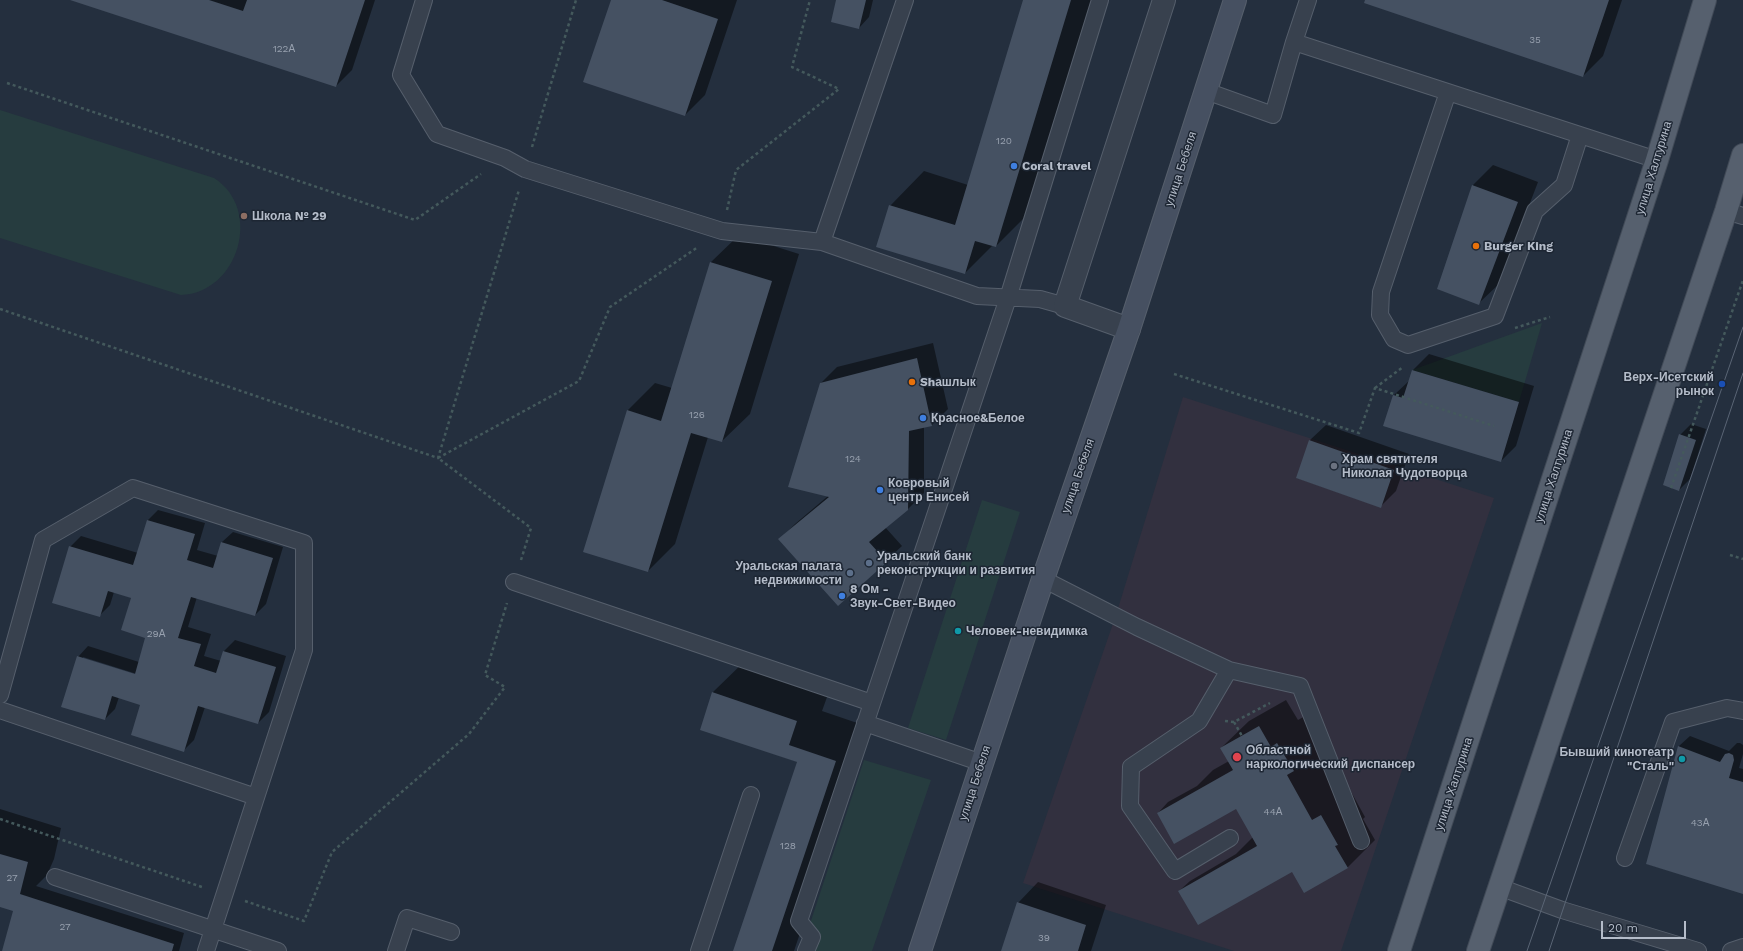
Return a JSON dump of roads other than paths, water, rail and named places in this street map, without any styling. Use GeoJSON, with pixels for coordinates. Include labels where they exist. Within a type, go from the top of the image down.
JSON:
{"type":"FeatureCollection","features":[{"type":"Feature","properties":{"kind":"main road","name":"улица Бебеля"},"geometry":{"type":"LineString","coordinates":[[920,951],[1043,579],[1130,329],[1235,0]]}},
{"type":"Feature","properties":{"kind":"main road","name":"улица Халтурина"},"geometry":{"type":"LineString","coordinates":[[1399,951],[1657,160],[1705,0]]}},
{"type":"Feature","properties":{"kind":"main road"},"geometry":{"type":"LineString","coordinates":[[1478,951],[1499,887],[1735,213],[1743,154]]}},
{"type":"Feature","properties":{"kind":"street"},"geometry":{"type":"LineString","coordinates":[[1130,329],[1065,306],[1164,0]]}},
{"type":"Feature","properties":{"kind":"lane"},"geometry":{"type":"LineString","coordinates":[[424,0],[401,75],[437,134],[505,158],[525,170],[722,231],[822,242],[977,296],[1040,299],[1065,306]]}},
{"type":"Feature","properties":{"kind":"lane"},"geometry":{"type":"LineString","coordinates":[[822,242],[905,0]]}},
{"type":"Feature","properties":{"kind":"lane"},"geometry":{"type":"LineString","coordinates":[[806,951],[812,938],[799,920],[1008,298],[1100,0]]}},
{"type":"Feature","properties":{"kind":"lane"},"geometry":{"type":"LineString","coordinates":[[1206,91],[1274,115],[1294,42],[1308,0]]}},
{"type":"Feature","properties":{"kind":"lane"},"geometry":{"type":"LineString","coordinates":[[1294,42],[1657,160]]}},
{"type":"Feature","properties":{"kind":"lane"},"geometry":{"type":"LineString","coordinates":[[1448,92],[1381,292],[1380,316],[1394,339],[1408,345],[1495,316],[1535,211],[1564,185],[1580,135]]}},
{"type":"Feature","properties":{"kind":"lane"},"geometry":{"type":"LineString","coordinates":[[0,695],[43,540],[133,488],[304,543],[304,650],[206,951]]}},
{"type":"Feature","properties":{"kind":"lane"},"geometry":{"type":"LineString","coordinates":[[1043,579],[1137,627],[1229,670],[1300,686],[1361,841]]}},
{"type":"Feature","properties":{"kind":"lane"},"geometry":{"type":"LineString","coordinates":[[514,582],[872,703]]}},
{"type":"Feature","properties":{"kind":"lane"},"geometry":{"type":"LineString","coordinates":[[1229,670],[1200,721],[1131,767],[1130,806],[1175,871],[1230,838]]}},
{"type":"Feature","properties":{"kind":"lane"},"geometry":{"type":"LineString","coordinates":[[1625,858],[1673,722],[1727,708],[1743,711]]}},
{"type":"Feature","properties":{"kind":"lane"},"geometry":{"type":"LineString","coordinates":[[0,710],[256,797]]}},
{"type":"Feature","properties":{"kind":"lane"},"geometry":{"type":"LineString","coordinates":[[865,724],[982,763]]}},
{"type":"Feature","properties":{"kind":"lane"},"geometry":{"type":"LineString","coordinates":[[699,951],[751,794]]}},
{"type":"Feature","properties":{"kind":"lane"},"geometry":{"type":"LineString","coordinates":[[55,877],[278,951]]}},
{"type":"Feature","properties":{"kind":"lane"},"geometry":{"type":"LineString","coordinates":[[1499,887],[1596,922],[1698,951]]}},
{"type":"Feature","properties":{"kind":"lane"},"geometry":{"type":"LineString","coordinates":[[396,951],[407,918],[451,932]]}},
{"type":"Feature","properties":{"kind":"lane"},"geometry":{"type":"LineString","coordinates":[[1731,951],[1743,947]]}},
{"type":"Feature","properties":{"kind":"tram line"},"geometry":{"type":"LineString","coordinates":[[1527,951],[1743,327]]}},
{"type":"Feature","properties":{"kind":"tram line"},"geometry":{"type":"LineString","coordinates":[[1549,951],[1743,373]]}},
{"type":"Feature","properties":{"kind":"place","name":"Coral travel"},"geometry":{"type":"Point","coordinates":[1014,166]}},
{"type":"Feature","properties":{"kind":"place","name":"Школа № 29"},"geometry":{"type":"Point","coordinates":[244,216]}},
{"type":"Feature","properties":{"kind":"place","name":"Burger King"},"geometry":{"type":"Point","coordinates":[1476,246]}},
{"type":"Feature","properties":{"kind":"place","name":"Shашлык"},"geometry":{"type":"Point","coordinates":[912,382]}},
{"type":"Feature","properties":{"kind":"place","name":"Верх-Исетский рынок"},"geometry":{"type":"Point","coordinates":[1722,384]}},
{"type":"Feature","properties":{"kind":"place","name":"Красное&Белое"},"geometry":{"type":"Point","coordinates":[923,418]}},
{"type":"Feature","properties":{"kind":"place","name":"Храм святителя Николая Чудотворца"},"geometry":{"type":"Point","coordinates":[1334,466]}},
{"type":"Feature","properties":{"kind":"place","name":"Ковровый центр Енисей"},"geometry":{"type":"Point","coordinates":[880,490]}},
{"type":"Feature","properties":{"kind":"place","name":"Уральский банк реконструкции и развития"},"geometry":{"type":"Point","coordinates":[869,563]}},
{"type":"Feature","properties":{"kind":"place","name":"Уральская палата недвижимости"},"geometry":{"type":"Point","coordinates":[850,573]}},
{"type":"Feature","properties":{"kind":"place","name":"8 Ом - Звук-Свет-Видео"},"geometry":{"type":"Point","coordinates":[842,596]}},
{"type":"Feature","properties":{"kind":"place","name":"Человек-невидимка"},"geometry":{"type":"Point","coordinates":[958,631]}},
{"type":"Feature","properties":{"kind":"place","name":"Областной наркологический диспансер"},"geometry":{"type":"Point","coordinates":[1237,757]}},
{"type":"Feature","properties":{"kind":"place","name":"Бывший кинотеатр \"Сталь\""},"geometry":{"type":"Point","coordinates":[1682,759]}}]}
